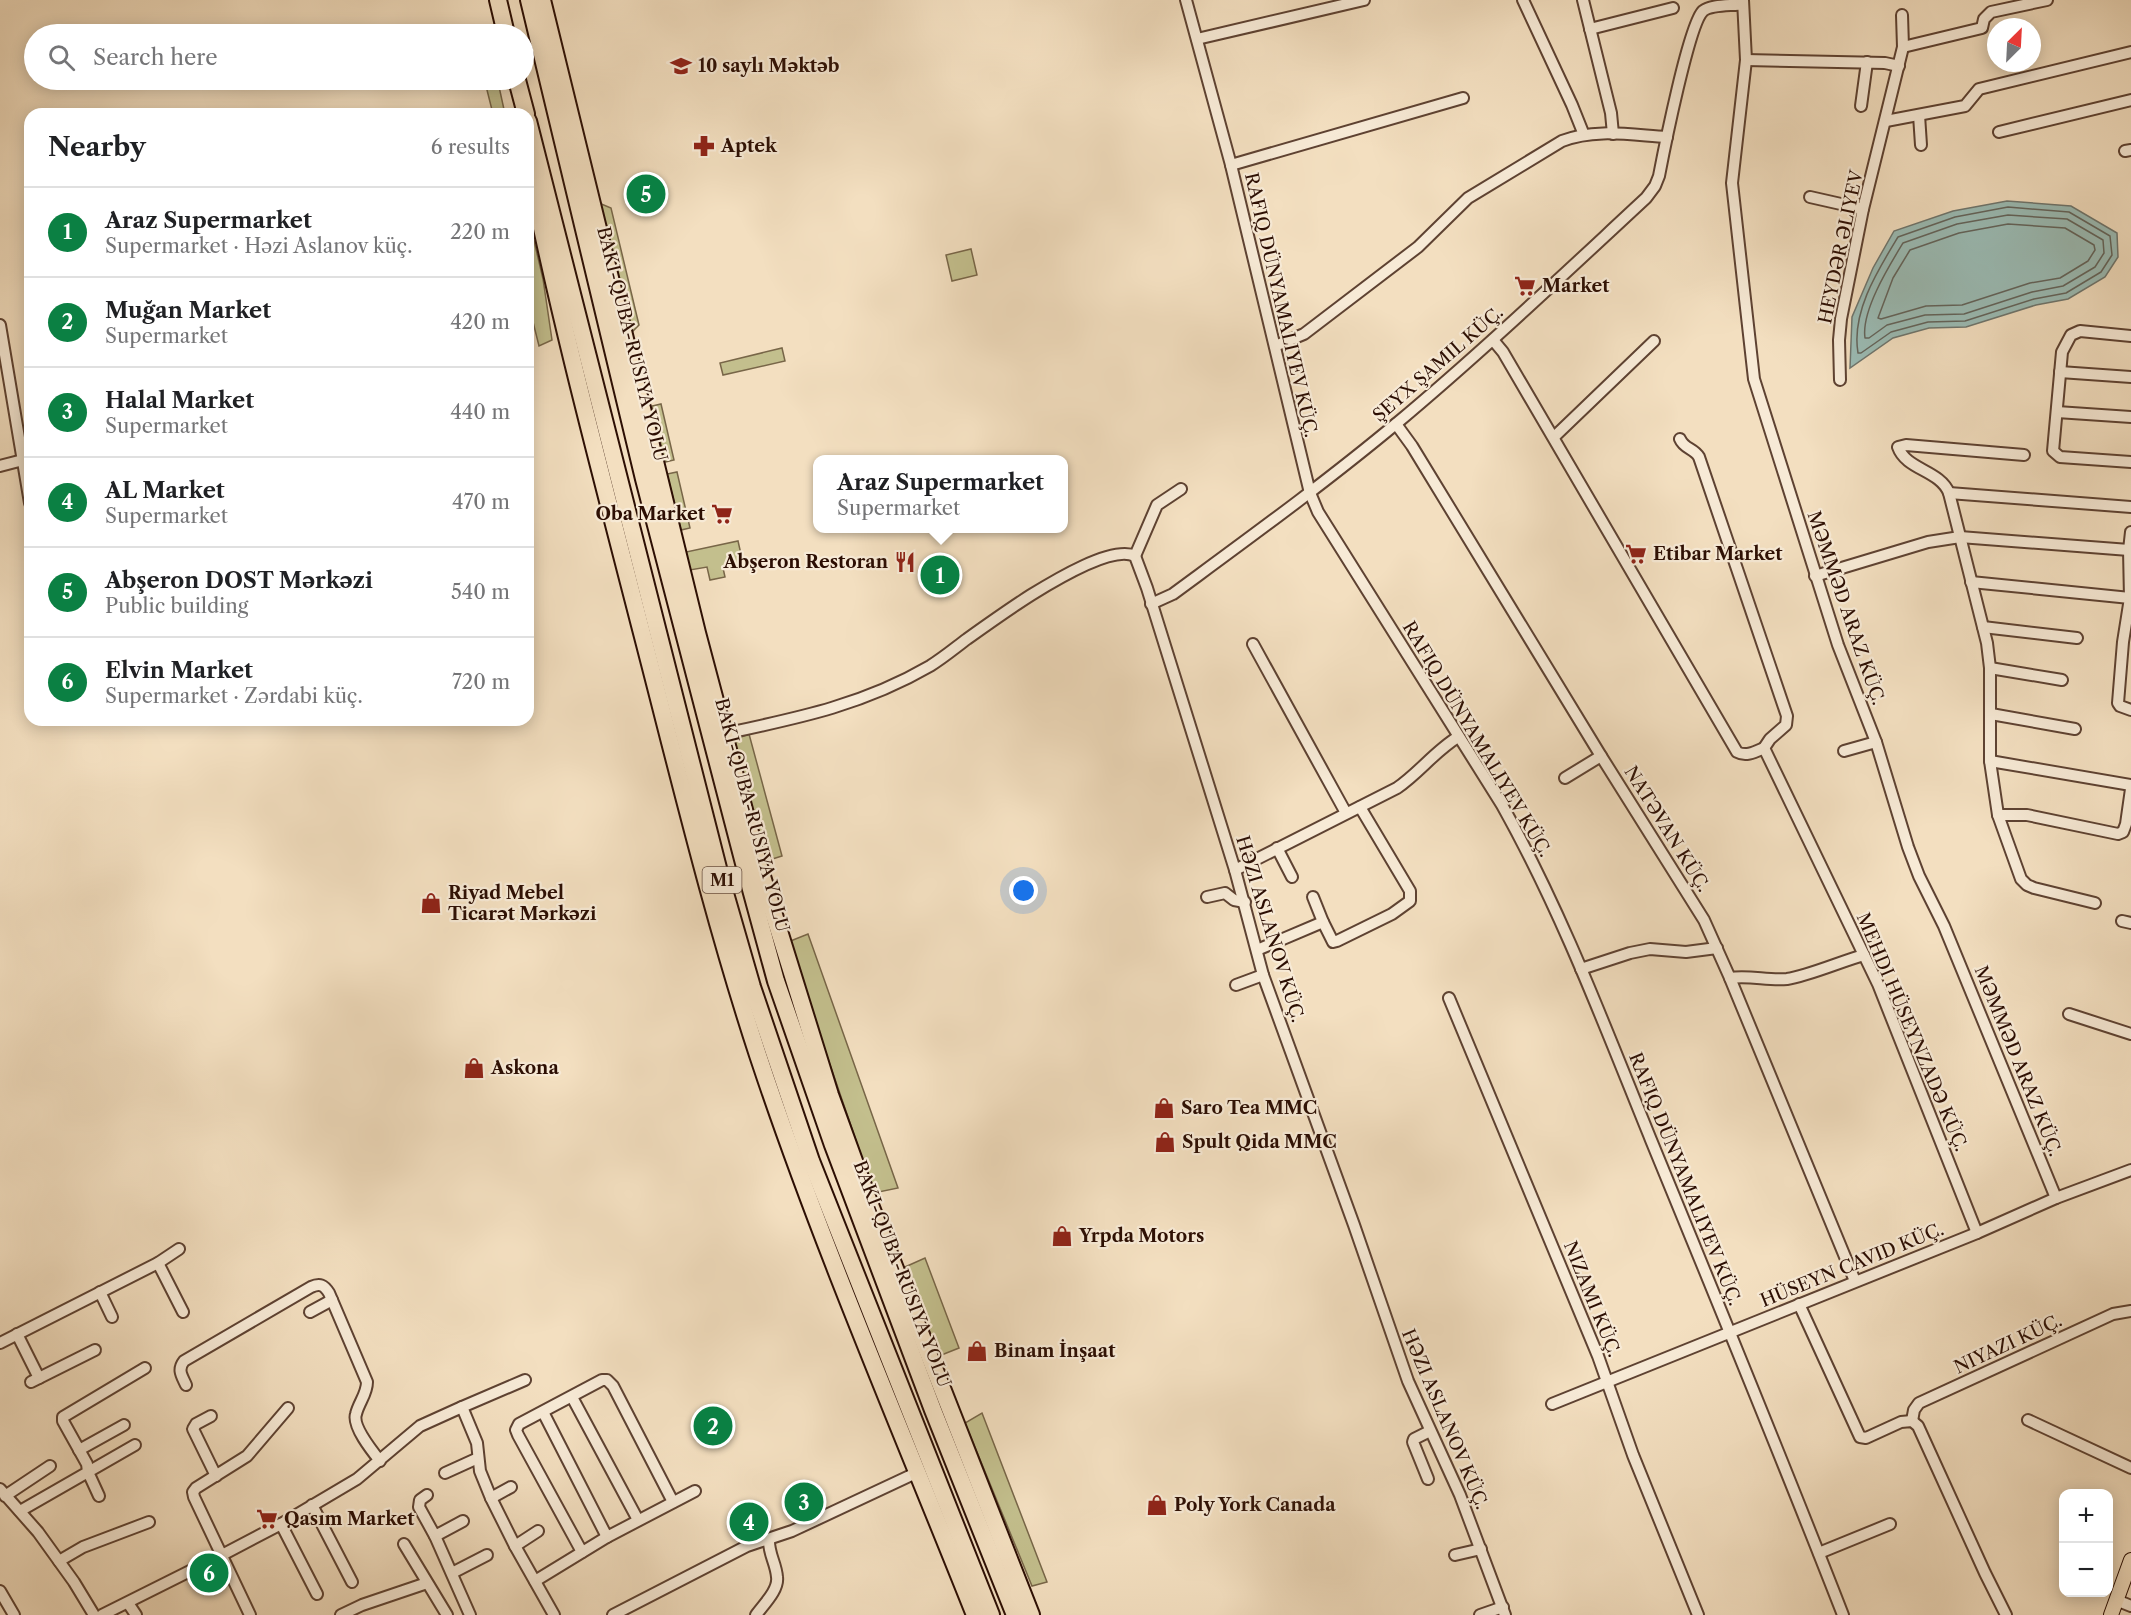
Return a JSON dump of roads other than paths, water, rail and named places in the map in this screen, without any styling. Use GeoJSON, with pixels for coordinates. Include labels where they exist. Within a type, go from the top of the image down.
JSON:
{"type":"FeatureCollection","features":[{"type":"Feature","properties":{"kind":"highway"},"geometry":{"type":"LineString","coordinates":[[498,0],[504,24]]}},
{"type":"Feature","properties":{"kind":"highway","name":"M1"},"geometry":{"type":"LineString","coordinates":[[529,0],[642,467],[724,791],[776,981],[832,1145],[933,1410],[1015,1615]]}},
{"type":"Feature","properties":{"kind":"highway"},"geometry":{"type":"LineString","coordinates":[[543,0],[639,399],[723,734],[760,870],[830,1095],[892,1263],[1031,1615]]}},
{"type":"Feature","properties":{"kind":"highway"},"geometry":{"type":"LineString","coordinates":[[518,90],[520,108]]}},
{"type":"Feature","properties":{"kind":"highway"},"geometry":{"type":"LineString","coordinates":[[520,90],[524,108]]}},
{"type":"Feature","properties":{"kind":"highway","name":"M1"},"geometry":{"type":"LineString","coordinates":[[534,146],[720,876],[752,987],[811,1161],[991,1615]]}},
{"type":"Feature","properties":{"kind":"highway"},"geometry":{"type":"LineString","coordinates":[[534,188],[571,354],[705,878],[746,1016],[784,1129],[841,1279],[975,1615]]}},
{"type":"Feature","properties":{"kind":"main road"},"geometry":{"type":"LineString","coordinates":[[2112,1615],[2131,1560]]}},
{"type":"Feature","properties":{"kind":"street"},"geometry":{"type":"LineString","coordinates":[[1186,0],[1231,165],[1310,493],[1324,521],[1502,805],[1529,854],[1581,969],[1843,1615]]}},
{"type":"Feature","properties":{"kind":"street"},"geometry":{"type":"LineString","coordinates":[[1197,39],[1364,0]]}},
{"type":"Feature","properties":{"kind":"street"},"geometry":{"type":"LineString","coordinates":[[1523,0],[1584,135]]}},
{"type":"Feature","properties":{"kind":"street"},"geometry":{"type":"LineString","coordinates":[[1583,0],[1611,113],[1613,134]]}},
{"type":"Feature","properties":{"kind":"street"},"geometry":{"type":"LineString","coordinates":[[1903,47],[1982,28],[1984,19],[1991,12],[2047,0]]}},
{"type":"Feature","properties":{"kind":"street","name":"MƏMMƏD ARAZ KÜÇ."},"geometry":{"type":"LineString","coordinates":[[1743,2],[1746,60],[1732,183],[1754,379],[1815,576],[1838,645],[1876,742],[1908,847],[1919,876],[1948,935],[2056,1198]]}},
{"type":"Feature","properties":{"kind":"street","name":"ŞEYX ŞAMIL KÜÇ."},"geometry":{"type":"LineString","coordinates":[[1151,603],[1173,594],[1310,493],[1396,424],[1493,340],[1651,193],[1659,176],[1686,58],[1703,12],[1710,8],[1743,2]]}},
{"type":"Feature","properties":{"kind":"street"},"geometry":{"type":"LineString","coordinates":[[1590,29],[1673,8]]}},
{"type":"Feature","properties":{"kind":"street","name":"HEYDƏR ƏLIYEV"},"geometry":{"type":"LineString","coordinates":[[1840,380],[1841,319],[1863,209],[1903,47],[1902,15]]}},
{"type":"Feature","properties":{"kind":"street"},"geometry":{"type":"LineString","coordinates":[[1886,122],[1965,106],[1979,89],[2131,52]]}},
{"type":"Feature","properties":{"kind":"street"},"geometry":{"type":"LineString","coordinates":[[1746,60],[1867,62],[1899,66]]}},
{"type":"Feature","properties":{"kind":"street"},"geometry":{"type":"LineString","coordinates":[[1861,106],[1867,62]]}},
{"type":"Feature","properties":{"kind":"street"},"geometry":{"type":"LineString","coordinates":[[1231,165],[1463,98]]}},
{"type":"Feature","properties":{"kind":"street"},"geometry":{"type":"LineString","coordinates":[[1999,132],[2131,100]]}},
{"type":"Feature","properties":{"kind":"street"},"geometry":{"type":"LineString","coordinates":[[1919,115],[1921,145]]}},
{"type":"Feature","properties":{"kind":"street"},"geometry":{"type":"LineString","coordinates":[[1275,346],[1304,334],[1418,247],[1468,198],[1562,141],[1593,133],[1667,137]]}},
{"type":"Feature","properties":{"kind":"street"},"geometry":{"type":"LineString","coordinates":[[1810,197],[1863,209]]}},
{"type":"Feature","properties":{"kind":"street"},"geometry":{"type":"LineString","coordinates":[[0,325],[3,360],[24,466]]}},
{"type":"Feature","properties":{"kind":"street"},"geometry":{"type":"LineString","coordinates":[[2131,336],[2080,331],[2070,335],[2062,352],[2053,451],[2056,455],[2131,462]]}},
{"type":"Feature","properties":{"kind":"street"},"geometry":{"type":"LineString","coordinates":[[1493,340],[1503,352],[1554,437],[1737,752],[1742,755],[1748,754],[1764,748],[1770,739],[1786,725],[1787,716],[1700,457],[1683,445],[1680,439]]}},
{"type":"Feature","properties":{"kind":"street"},"geometry":{"type":"LineString","coordinates":[[1554,437],[1654,342]]}},
{"type":"Feature","properties":{"kind":"street"},"geometry":{"type":"LineString","coordinates":[[2060,372],[2131,377]]}},
{"type":"Feature","properties":{"kind":"street"},"geometry":{"type":"LineString","coordinates":[[2056,412],[2131,417]]}},
{"type":"Feature","properties":{"kind":"street","name":"NATƏVAN KÜÇ."},"geometry":{"type":"LineString","coordinates":[[1396,424],[1418,456],[1600,756],[1686,888],[1730,978],[1855,1281]]}},
{"type":"Feature","properties":{"kind":"street"},"geometry":{"type":"LineString","coordinates":[[2024,455],[1899,446],[1898,449],[1910,462],[1946,485],[1949,493],[1983,627],[1990,668],[1990,761],[1998,815],[2021,879],[2027,885],[2095,903]]}},
{"type":"Feature","properties":{"kind":"street"},"geometry":{"type":"LineString","coordinates":[[0,466],[23,460]]}},
{"type":"Feature","properties":{"kind":"street"},"geometry":{"type":"LineString","coordinates":[[723,734],[807,716],[866,697],[932,665],[1001,614],[1056,580],[1103,558],[1120,553],[1135,556],[1157,505],[1181,489]]}},
{"type":"Feature","properties":{"kind":"street"},"geometry":{"type":"LineString","coordinates":[[1949,493],[2131,507]]}},
{"type":"Feature","properties":{"kind":"street"},"geometry":{"type":"LineString","coordinates":[[1815,576],[1928,542],[1960,537],[2130,541],[2130,598],[2123,642],[2118,703],[2131,710]]}},
{"type":"Feature","properties":{"kind":"street","name":"HƏZI ASLANOV KÜÇ."},"geometry":{"type":"LineString","coordinates":[[1135,556],[1245,902],[1263,975],[1354,1225],[1393,1341],[1417,1404],[1460,1495],[1504,1611]]}},
{"type":"Feature","properties":{"kind":"street"},"geometry":{"type":"LineString","coordinates":[[1971,582],[2130,598]]}},
{"type":"Feature","properties":{"kind":"street"},"geometry":{"type":"LineString","coordinates":[[1983,627],[2077,638]]}},
{"type":"Feature","properties":{"kind":"street"},"geometry":{"type":"LineString","coordinates":[[1253,644],[1346,813]]}},
{"type":"Feature","properties":{"kind":"street"},"geometry":{"type":"LineString","coordinates":[[1990,668],[2062,680]]}},
{"type":"Feature","properties":{"kind":"street"},"geometry":{"type":"LineString","coordinates":[[1991,714],[2075,729]]}},
{"type":"Feature","properties":{"kind":"street"},"geometry":{"type":"LineString","coordinates":[[1235,870],[1360,807],[1406,781],[1434,754],[1458,737]]}},
{"type":"Feature","properties":{"kind":"street"},"geometry":{"type":"LineString","coordinates":[[1844,751],[1876,742]]}},
{"type":"Feature","properties":{"kind":"street","name":"MEHDI HÜSEYNZADƏ KÜÇ."},"geometry":{"type":"LineString","coordinates":[[1764,748],[1878,984],[1977,1233]]}},
{"type":"Feature","properties":{"kind":"street"},"geometry":{"type":"LineString","coordinates":[[1565,778],[1600,756]]}},
{"type":"Feature","properties":{"kind":"street"},"geometry":{"type":"LineString","coordinates":[[1990,761],[2131,787],[2126,824],[2123,832],[2118,834],[2027,815],[1998,815]]}},
{"type":"Feature","properties":{"kind":"street"},"geometry":{"type":"LineString","coordinates":[[1313,897],[1333,942],[1392,914],[1410,901],[1410,891],[1360,807]]}},
{"type":"Feature","properties":{"kind":"street"},"geometry":{"type":"LineString","coordinates":[[1277,848],[1292,878]]}},
{"type":"Feature","properties":{"kind":"street"},"geometry":{"type":"LineString","coordinates":[[1207,897],[1225,893],[1234,900],[1245,902]]}},
{"type":"Feature","properties":{"kind":"street"},"geometry":{"type":"LineString","coordinates":[[1257,950],[1323,922]]}},
{"type":"Feature","properties":{"kind":"street"},"geometry":{"type":"LineString","coordinates":[[1581,969],[1630,952],[1650,949],[1686,952],[1717,948]]}},
{"type":"Feature","properties":{"kind":"street"},"geometry":{"type":"LineString","coordinates":[[1730,978],[1744,976],[1777,980],[1791,978],[1864,954]]}},
{"type":"Feature","properties":{"kind":"street"},"geometry":{"type":"LineString","coordinates":[[1236,985],[1263,975]]}},
{"type":"Feature","properties":{"kind":"street","name":"NIZAMI KÜÇ."},"geometry":{"type":"LineString","coordinates":[[1449,998],[1608,1383],[1633,1455],[1698,1615]]}},
{"type":"Feature","properties":{"kind":"street"},"geometry":{"type":"LineString","coordinates":[[2069,1014],[2131,1034]]}},
{"type":"Feature","properties":{"kind":"street","name":"HÜSEYN CAVID KÜÇ."},"geometry":{"type":"LineString","coordinates":[[1552,1404],[1977,1233],[2056,1198],[2131,1170]]}},
{"type":"Feature","properties":{"kind":"street"},"geometry":{"type":"LineString","coordinates":[[0,1343],[158,1263],[179,1249]]}},
{"type":"Feature","properties":{"kind":"street"},"geometry":{"type":"LineString","coordinates":[[158,1263],[183,1312]]}},
{"type":"Feature","properties":{"kind":"street"},"geometry":{"type":"LineString","coordinates":[[186,1385],[180,1366],[196,1352],[311,1287],[321,1285],[326,1287],[367,1382],[355,1423],[380,1461]]}},
{"type":"Feature","properties":{"kind":"street"},"geometry":{"type":"LineString","coordinates":[[100,1292],[112,1317]]}},
{"type":"Feature","properties":{"kind":"street"},"geometry":{"type":"LineString","coordinates":[[310,1312],[332,1300]]}},
{"type":"Feature","properties":{"kind":"street"},"geometry":{"type":"LineString","coordinates":[[1799,1304],[1860,1437],[1866,1438],[1902,1422],[1912,1421],[1922,1431],[1984,1573],[2006,1615]]}},
{"type":"Feature","properties":{"kind":"street","name":"NIYAZI KÜÇ."},"geometry":{"type":"LineString","coordinates":[[1912,1421],[1914,1410],[1919,1403],[2113,1314],[2131,1311]]}},
{"type":"Feature","properties":{"kind":"street"},"geometry":{"type":"LineString","coordinates":[[17,1334],[35,1380],[95,1350]]}},
{"type":"Feature","properties":{"kind":"street"},"geometry":{"type":"LineString","coordinates":[[99,1496],[88,1472],[87,1464],[63,1421],[63,1417],[145,1368]]}},
{"type":"Feature","properties":{"kind":"street"},"geometry":{"type":"LineString","coordinates":[[102,1615],[222,1556],[357,1479],[420,1426],[525,1380]]}},
{"type":"Feature","properties":{"kind":"street"},"geometry":{"type":"LineString","coordinates":[[582,1552],[516,1430],[519,1424],[602,1380],[610,1382],[673,1502]]}},
{"type":"Feature","properties":{"kind":"street"},"geometry":{"type":"LineString","coordinates":[[572,1397],[638,1521]]}},
{"type":"Feature","properties":{"kind":"street"},"geometry":{"type":"LineString","coordinates":[[462,1407],[477,1443],[480,1471],[491,1498],[554,1615]]}},
{"type":"Feature","properties":{"kind":"street"},"geometry":{"type":"LineString","coordinates":[[250,1615],[193,1492],[253,1451],[288,1408]]}},
{"type":"Feature","properties":{"kind":"street"},"geometry":{"type":"LineString","coordinates":[[543,1412],[607,1537]]}},
{"type":"Feature","properties":{"kind":"street"},"geometry":{"type":"LineString","coordinates":[[211,1416],[196,1424],[194,1429],[216,1476]]}},
{"type":"Feature","properties":{"kind":"street"},"geometry":{"type":"LineString","coordinates":[[2028,1420],[2131,1468]]}},
{"type":"Feature","properties":{"kind":"street"},"geometry":{"type":"LineString","coordinates":[[80,1450],[124,1425]]}},
{"type":"Feature","properties":{"kind":"street"},"geometry":{"type":"LineString","coordinates":[[1428,1479],[1413,1442],[1414,1439],[1430,1431]]}},
{"type":"Feature","properties":{"kind":"street"},"geometry":{"type":"LineString","coordinates":[[20,1511],[135,1445]]}},
{"type":"Feature","properties":{"kind":"street"},"geometry":{"type":"LineString","coordinates":[[445,1473],[478,1458]]}},
{"type":"Feature","properties":{"kind":"street"},"geometry":{"type":"LineString","coordinates":[[50,1466],[1,1491],[20,1511],[58,1561],[82,1593],[94,1615]]}},
{"type":"Feature","properties":{"kind":"street"},"geometry":{"type":"LineString","coordinates":[[613,1615],[747,1546],[792,1531],[918,1472]]}},
{"type":"Feature","properties":{"kind":"street"},"geometry":{"type":"LineString","coordinates":[[491,1498],[511,1487]]}},
{"type":"Feature","properties":{"kind":"street"},"geometry":{"type":"LineString","coordinates":[[535,1581],[607,1537],[695,1491]]}},
{"type":"Feature","properties":{"kind":"street"},"geometry":{"type":"LineString","coordinates":[[427,1495],[418,1503],[470,1615]]}},
{"type":"Feature","properties":{"kind":"street"},"geometry":{"type":"LineString","coordinates":[[312,1505],[352,1582]]}},
{"type":"Feature","properties":{"kind":"street"},"geometry":{"type":"LineString","coordinates":[[58,1561],[83,1547],[149,1521]]}},
{"type":"Feature","properties":{"kind":"street"},"geometry":{"type":"LineString","coordinates":[[435,1536],[463,1521]]}},
{"type":"Feature","properties":{"kind":"street"},"geometry":{"type":"LineString","coordinates":[[281,1524],[317,1594]]}},
{"type":"Feature","properties":{"kind":"street"},"geometry":{"type":"LineString","coordinates":[[1819,1553],[1890,1524]]}},
{"type":"Feature","properties":{"kind":"street"},"geometry":{"type":"LineString","coordinates":[[515,1546],[538,1531]]}},
{"type":"Feature","properties":{"kind":"street"},"geometry":{"type":"LineString","coordinates":[[757,1615],[777,1584],[770,1557],[769,1539]]}},
{"type":"Feature","properties":{"kind":"street"},"geometry":{"type":"LineString","coordinates":[[404,1544],[447,1615]]}},
{"type":"Feature","properties":{"kind":"street"},"geometry":{"type":"LineString","coordinates":[[1455,1555],[1481,1549]]}},
{"type":"Feature","properties":{"kind":"street"},"geometry":{"type":"LineString","coordinates":[[452,1573],[487,1555]]}},
{"type":"Feature","properties":{"kind":"street"},"geometry":{"type":"LineString","coordinates":[[341,1615],[362,1605],[427,1583]]}},
{"type":"Feature","properties":{"kind":"street"},"geometry":{"type":"LineString","coordinates":[[0,1591],[14,1615]]}},
{"type":"Feature","properties":{"kind":"street"},"geometry":{"type":"LineString","coordinates":[[2116,1600],[2131,1606]]}},
{"type":"Feature","properties":{"kind":"street"},"geometry":{"type":"LineString","coordinates":[[128,1603],[136,1615]]}},
{"type":"Feature","properties":{"kind":"street"},"geometry":{"type":"LineString","coordinates":[[1480,1615],[1504,1611]]}},
{"type":"Feature","properties":{"kind":"water"},"geometry":{"type":"Polygon","coordinates":[[[2007,201],[2071,206],[2117,233],[2118,257],[2105,277],[2068,299],[2036,305],[1966,327],[1929,328],[1893,338],[1850,368],[1852,317],[1873,268],[1894,231],[1953,211],[2007,201]]]}},
{"type":"Feature","properties":{"kind":"place","name":"10 saylı Məktəb"},"geometry":{"type":"Point","coordinates":[681,66]}},
{"type":"Feature","properties":{"kind":"place","name":"Aptek"},"geometry":{"type":"Point","coordinates":[704,146]}},
{"type":"Feature","properties":{"kind":"place","name":"Abşeron DOST Mərkəzi"},"geometry":{"type":"Point","coordinates":[646,194]}},
{"type":"Feature","properties":{"kind":"place","name":"Market"},"geometry":{"type":"Point","coordinates":[1525,286]}},
{"type":"Feature","properties":{"kind":"place","name":"Oba Market"},"geometry":{"type":"Point","coordinates":[722,514]}},
{"type":"Feature","properties":{"kind":"place","name":"Etibar Market"},"geometry":{"type":"Point","coordinates":[1636,554]}},
{"type":"Feature","properties":{"kind":"place","name":"Abşeron Restoran"},"geometry":{"type":"Point","coordinates":[905,562]}},
{"type":"Feature","properties":{"kind":"place","name":"Araz Supermarket"},"geometry":{"type":"Point","coordinates":[940,575]}},
{"type":"Feature","properties":{"kind":"place","name":"Riyad Mebel Ticarət Mərkəzi"},"geometry":{"type":"Point","coordinates":[431,903]}},
{"type":"Feature","properties":{"kind":"place","name":"Askona"},"geometry":{"type":"Point","coordinates":[474,1068]}},
{"type":"Feature","properties":{"kind":"place","name":"Saro Tea MMC"},"geometry":{"type":"Point","coordinates":[1164,1108]}},
{"type":"Feature","properties":{"kind":"place","name":"Spult Qida MMC"},"geometry":{"type":"Point","coordinates":[1165,1142]}},
{"type":"Feature","properties":{"kind":"place","name":"Yrpda Motors"},"geometry":{"type":"Point","coordinates":[1062,1236]}},
{"type":"Feature","properties":{"kind":"place","name":"Binam İnşaat"},"geometry":{"type":"Point","coordinates":[977,1351]}},
{"type":"Feature","properties":{"kind":"place","name":"Muğan Market"},"geometry":{"type":"Point","coordinates":[713,1426]}},
{"type":"Feature","properties":{"kind":"place","name":"Halal Market"},"geometry":{"type":"Point","coordinates":[804,1502]}},
{"type":"Feature","properties":{"kind":"place","name":"Poly York Canada"},"geometry":{"type":"Point","coordinates":[1157,1505]}},
{"type":"Feature","properties":{"kind":"place","name":"Qasım Market"},"geometry":{"type":"Point","coordinates":[267,1519]}},
{"type":"Feature","properties":{"kind":"place","name":"AL Market"},"geometry":{"type":"Point","coordinates":[749,1522]}},
{"type":"Feature","properties":{"kind":"place","name":"Elvin Market"},"geometry":{"type":"Point","coordinates":[209,1573]}}]}
